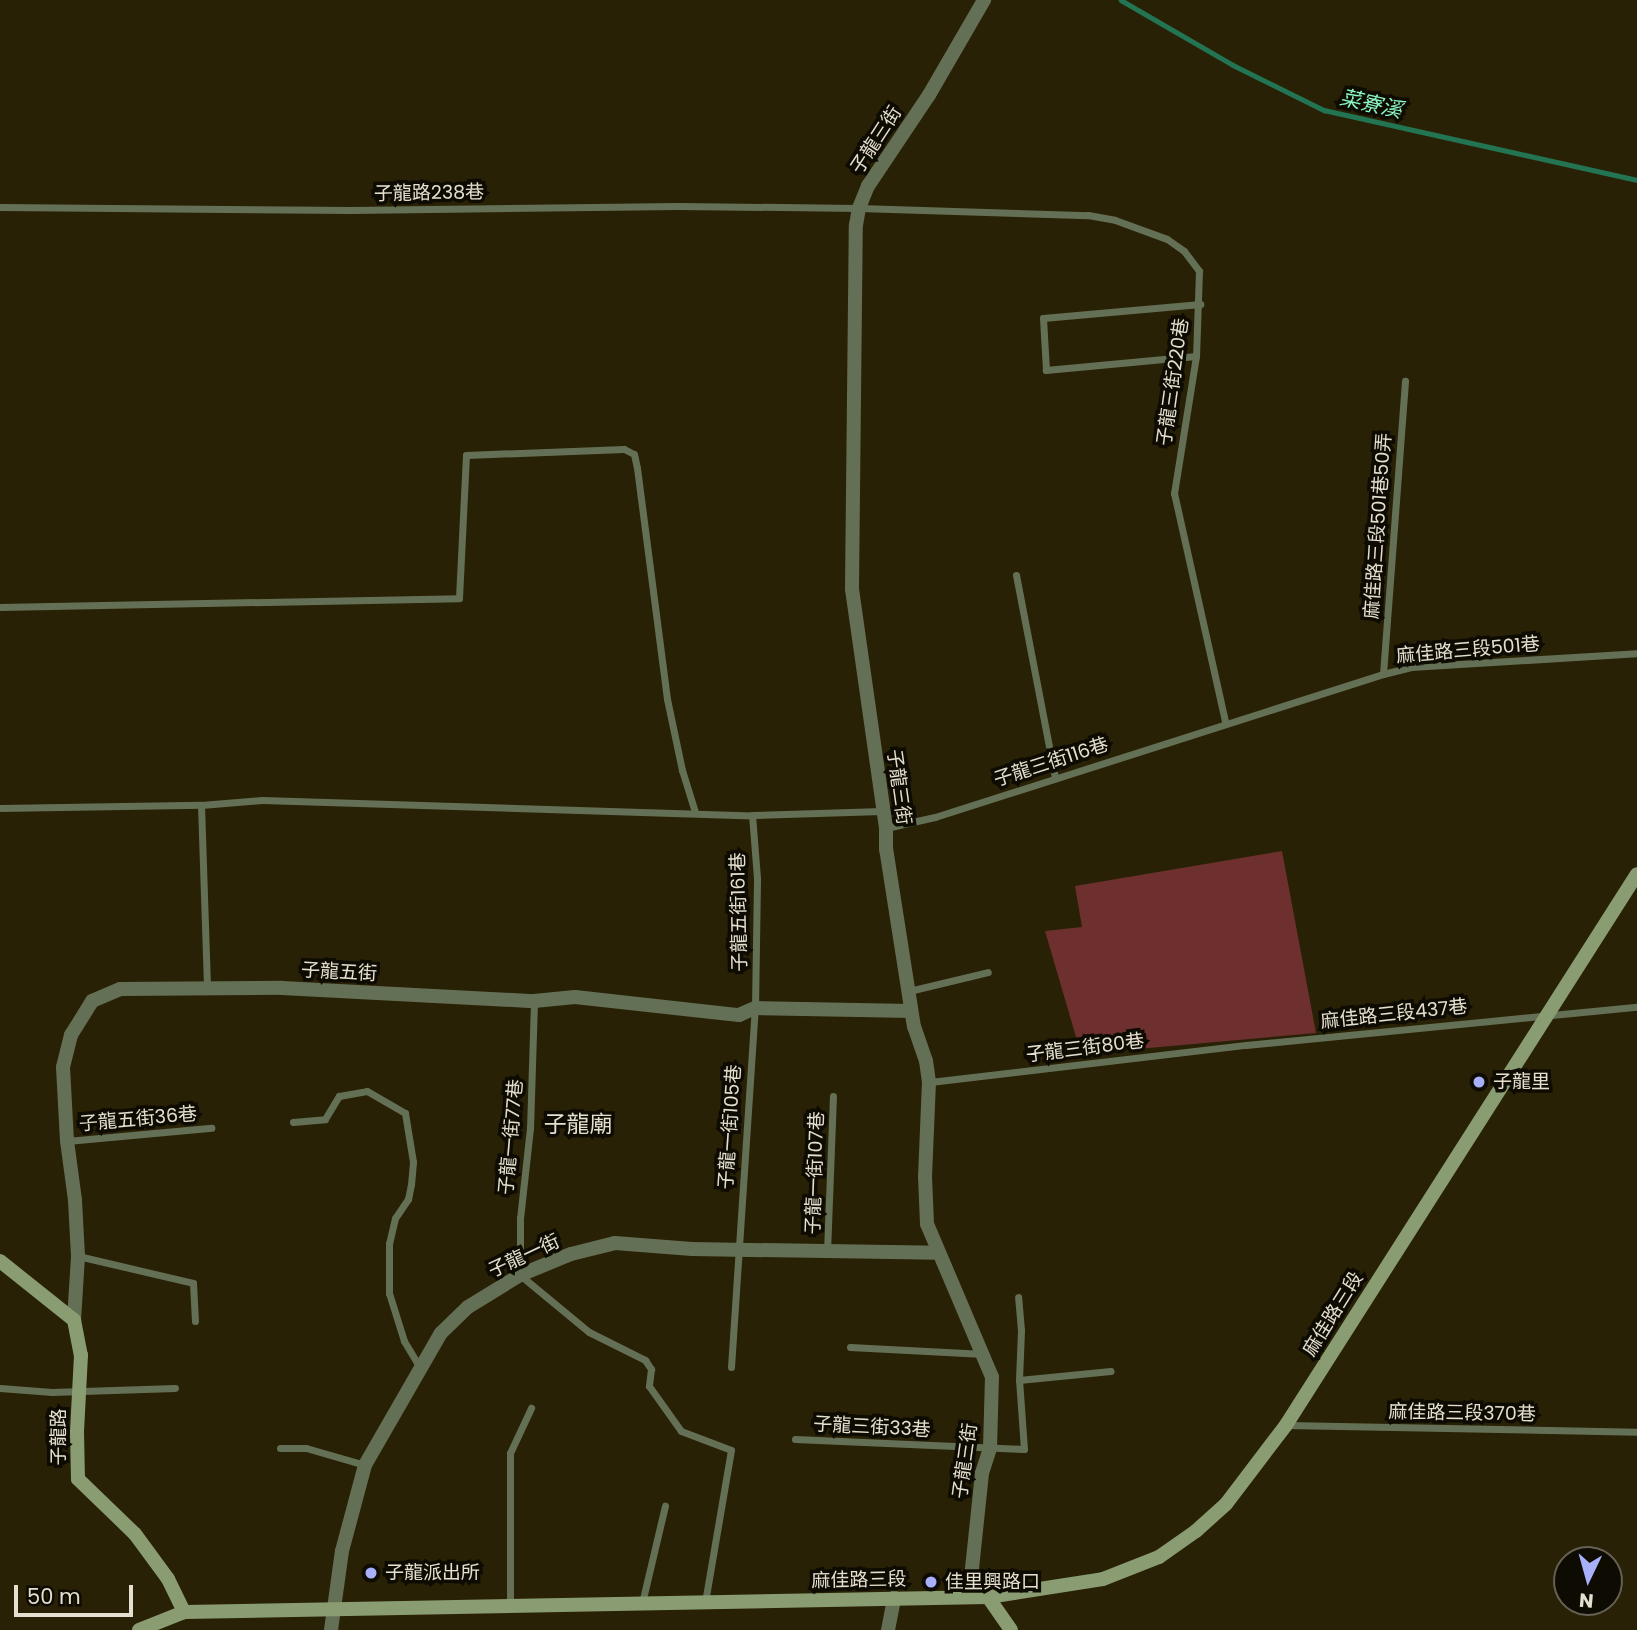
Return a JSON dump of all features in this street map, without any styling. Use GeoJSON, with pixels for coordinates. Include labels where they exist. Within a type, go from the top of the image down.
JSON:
{"type":"FeatureCollection","features":[{"type":"Feature","properties":{"kind":"main road","name":"麻佳路三段"},"geometry":{"type":"LineString","coordinates":[[139,1630],[184,1612],[988,1597],[1094,1581],[1124,1573],[1159,1557],[1196,1531],[1226,1504],[1286,1425],[1637,874]]}},
{"type":"Feature","properties":{"kind":"main road"},"geometry":{"type":"LineString","coordinates":[[0,1261],[75,1320]]}},
{"type":"Feature","properties":{"kind":"main road","name":"子龍路"},"geometry":{"type":"LineString","coordinates":[[75,1320],[81,1355],[78,1479],[135,1534],[168,1579],[184,1612]]}},
{"type":"Feature","properties":{"kind":"main road"},"geometry":{"type":"LineString","coordinates":[[988,1597],[1011,1630]]}},
{"type":"Feature","properties":{"kind":"street","name":"子龍三街"},"geometry":{"type":"LineString","coordinates":[[969,1597],[982,1474],[990,1448],[992,1377],[937,1253],[927,1224],[925,1116],[929,1082],[911,1011],[886,849],[886,828],[852,588],[856,225],[859,208],[867,186],[929,95],[984,0]]}},
{"type":"Feature","properties":{"kind":"street","name":"子龍五街"},"geometry":{"type":"LineString","coordinates":[[75,1320],[78,1256],[63,1067],[71,1035],[92,1001],[120,989],[282,988],[534,1001],[587,997],[739,1015],[755,1008],[911,1011]]}},
{"type":"Feature","properties":{"kind":"street","name":"子龍一街"},"geometry":{"type":"LineString","coordinates":[[331,1630],[342,1551],[365,1465],[419,1366],[441,1333],[468,1307],[520,1275],[571,1254],[615,1243],[692,1250],[937,1253]]}},
{"type":"Feature","properties":{"kind":"street"},"geometry":{"type":"LineString","coordinates":[[888,1630],[894,1598]]}},
{"type":"Feature","properties":{"kind":"lane","name":"子龍路238巷"},"geometry":{"type":"LineString","coordinates":[[0,207],[351,210],[678,206],[859,208]]}},
{"type":"Feature","properties":{"kind":"lane","name":"子龍三街220巷"},"geometry":{"type":"LineString","coordinates":[[859,208],[1088,215],[1115,220],[1167,239],[1184,251],[1199,271],[1200,304],[1196,356],[1175,482],[1175,505],[1225,722]]}},
{"type":"Feature","properties":{"kind":"lane"},"geometry":{"type":"LineString","coordinates":[[1196,356],[1046,370],[1043,318],[1200,304]]}},
{"type":"Feature","properties":{"kind":"lane","name":"麻佳路三段501巷50弄"},"geometry":{"type":"LineString","coordinates":[[1383,674],[1405,381]]}},
{"type":"Feature","properties":{"kind":"lane"},"geometry":{"type":"LineString","coordinates":[[0,607],[459,598],[466,455],[624,449],[634,454],[637,468],[667,699],[682,771],[695,812]]}},
{"type":"Feature","properties":{"kind":"lane"},"geometry":{"type":"LineString","coordinates":[[1016,575],[1055,778]]}},
{"type":"Feature","properties":{"kind":"lane","name":"麻佳路三段501巷"},"geometry":{"type":"LineString","coordinates":[[1225,722],[1411,667],[1637,653]]}},
{"type":"Feature","properties":{"kind":"lane","name":"子龍三街116巷"},"geometry":{"type":"LineString","coordinates":[[886,828],[936,817],[1225,722]]}},
{"type":"Feature","properties":{"kind":"lane"},"geometry":{"type":"LineString","coordinates":[[0,808],[201,805],[275,800],[752,815],[882,811]]}},
{"type":"Feature","properties":{"kind":"lane"},"geometry":{"type":"LineString","coordinates":[[201,805],[207,988]]}},
{"type":"Feature","properties":{"kind":"lane","name":"子龍五街161巷"},"geometry":{"type":"LineString","coordinates":[[752,815],[757,878],[755,1008]]}},
{"type":"Feature","properties":{"kind":"lane"},"geometry":{"type":"LineString","coordinates":[[908,991],[989,972]]}},
{"type":"Feature","properties":{"kind":"lane","name":"子龍一街77巷"},"geometry":{"type":"LineString","coordinates":[[520,1275],[520,1218],[530,1128],[534,1001]]}},
{"type":"Feature","properties":{"kind":"lane","name":"麻佳路三段437巷"},"geometry":{"type":"LineString","coordinates":[[1246,1045],[1637,1007]]}},
{"type":"Feature","properties":{"kind":"lane","name":"子龍一街105巷"},"geometry":{"type":"LineString","coordinates":[[731,1367],[755,1008]]}},
{"type":"Feature","properties":{"kind":"lane","name":"子龍三街80巷"},"geometry":{"type":"LineString","coordinates":[[929,1082],[1246,1045]]}},
{"type":"Feature","properties":{"kind":"lane"},"geometry":{"type":"LineString","coordinates":[[293,1122],[325,1119],[339,1096],[367,1091],[405,1112],[413,1162],[408,1199],[396,1218],[389,1243],[389,1293],[404,1341],[419,1366]]}},
{"type":"Feature","properties":{"kind":"lane","name":"子龍一街107巷"},"geometry":{"type":"LineString","coordinates":[[827,1252],[834,1096]]}},
{"type":"Feature","properties":{"kind":"lane","name":"子龍五街36巷"},"geometry":{"type":"LineString","coordinates":[[67,1141],[211,1128]]}},
{"type":"Feature","properties":{"kind":"lane"},"geometry":{"type":"LineString","coordinates":[[78,1256],[193,1283],[195,1321]]}},
{"type":"Feature","properties":{"kind":"lane"},"geometry":{"type":"LineString","coordinates":[[520,1275],[589,1332],[645,1360],[651,1369],[649,1385],[681,1431],[731,1450],[705,1602]]}},
{"type":"Feature","properties":{"kind":"lane"},"geometry":{"type":"LineString","coordinates":[[1018,1297],[1021,1330],[1019,1380],[1111,1371]]}},
{"type":"Feature","properties":{"kind":"lane"},"geometry":{"type":"LineString","coordinates":[[850,1347],[984,1354]]}},
{"type":"Feature","properties":{"kind":"lane","name":"子龍三街33巷"},"geometry":{"type":"LineString","coordinates":[[795,1439],[1024,1449],[1019,1380]]}},
{"type":"Feature","properties":{"kind":"lane"},"geometry":{"type":"LineString","coordinates":[[0,1388],[52,1392],[79,1389],[175,1388]]}},
{"type":"Feature","properties":{"kind":"lane"},"geometry":{"type":"LineString","coordinates":[[510,1606],[510,1453],[531,1408]]}},
{"type":"Feature","properties":{"kind":"lane","name":"麻佳路三段370巷"},"geometry":{"type":"LineString","coordinates":[[1286,1425],[1637,1432]]}},
{"type":"Feature","properties":{"kind":"lane"},"geometry":{"type":"LineString","coordinates":[[279,1448],[306,1448],[365,1465]]}},
{"type":"Feature","properties":{"kind":"lane"},"geometry":{"type":"LineString","coordinates":[[641,1603],[665,1506]]}},
{"type":"Feature","properties":{"kind":"shaded area"},"geometry":{"type":"Polygon","coordinates":[[[1282,851],[1316,1033],[1081,1054],[1045,931],[1082,927],[1075,886],[1282,851]]]}},
{"type":"Feature","properties":{"kind":"waterway","name":"菜寮溪"},"geometry":{"type":"LineString","coordinates":[[1121,0],[1233,65],[1324,110],[1637,180]]}},
{"type":"Feature","properties":{"kind":"place","name":"子龍里"},"geometry":{"type":"Point","coordinates":[1479,1082]}},
{"type":"Feature","properties":{"kind":"place","name":"子龍派出所"},"geometry":{"type":"Point","coordinates":[371,1573]}},
{"type":"Feature","properties":{"kind":"place","name":"佳里興路口"},"geometry":{"type":"Point","coordinates":[931,1582]}},
{"type":"Feature","properties":{"kind":"district","name":"子龍廟"},"geometry":{"type":"Point","coordinates":[578,1124]}}]}
